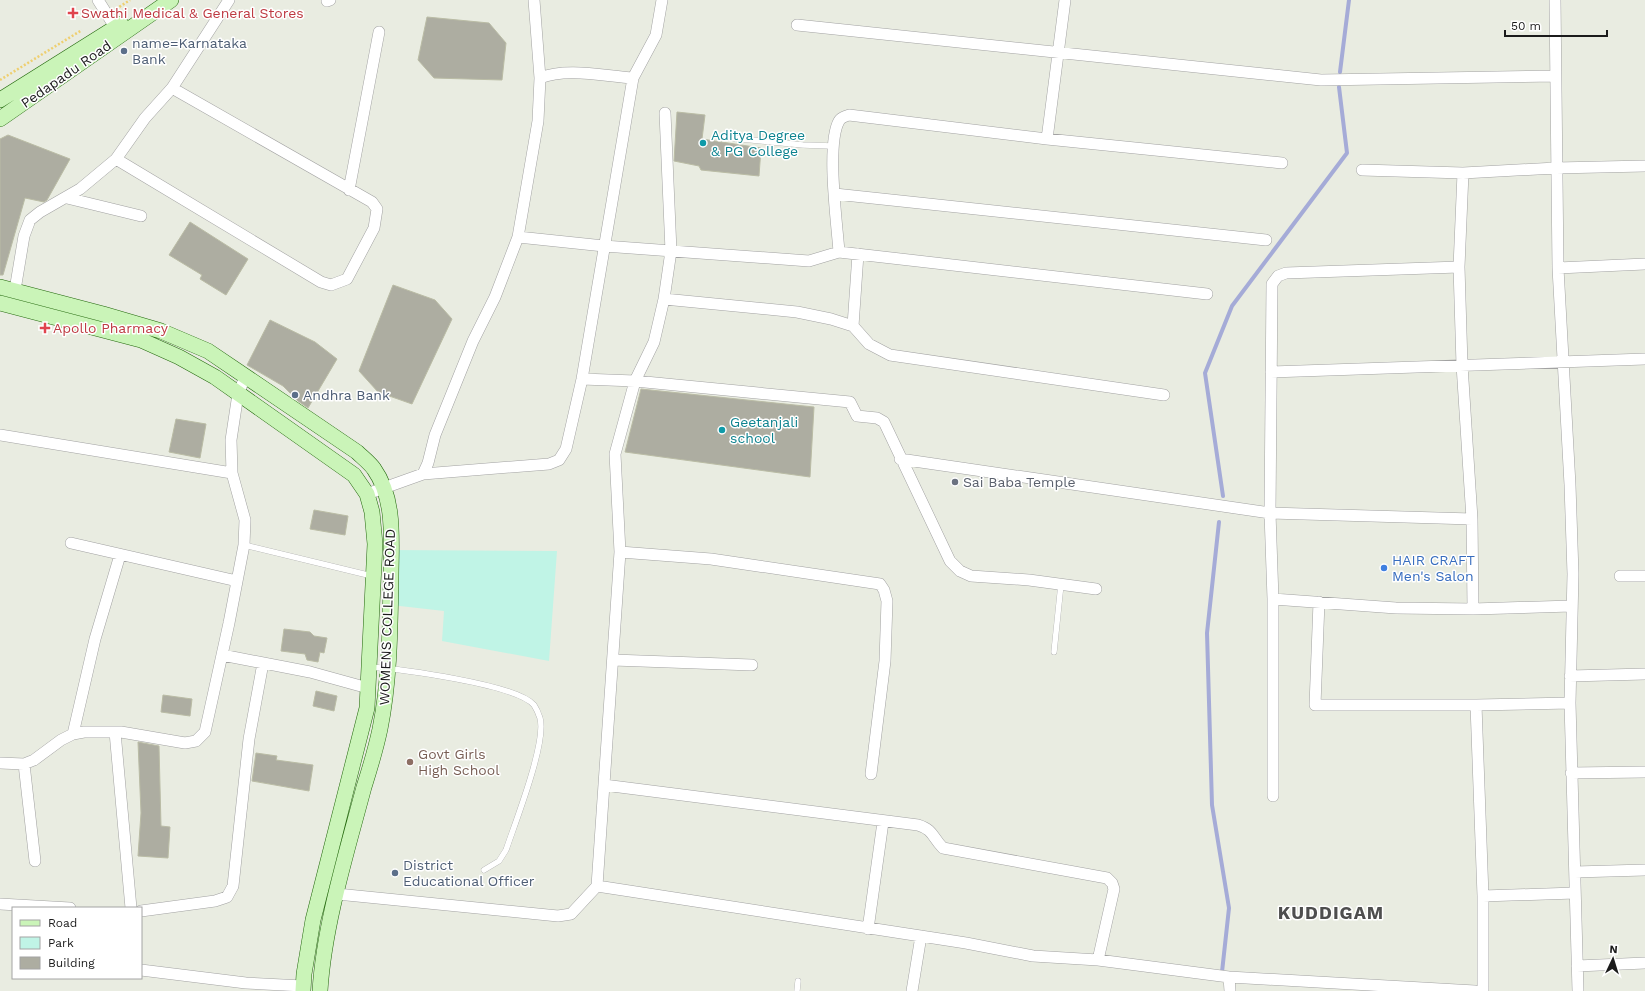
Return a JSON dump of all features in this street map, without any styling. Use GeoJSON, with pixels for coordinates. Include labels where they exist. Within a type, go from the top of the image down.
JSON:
{"type":"FeatureCollection","features":[{"type":"Feature","properties":{"kind":"main road"},"geometry":{"type":"LineString","coordinates":[[0,100],[158,0]]}},
{"type":"Feature","properties":{"kind":"main road","name":"Pedapadu Road"},"geometry":{"type":"LineString","coordinates":[[0,120],[171,0]]}},
{"type":"Feature","properties":{"kind":"main road","name":"WOMENS COLLEGE ROAD"},"geometry":{"type":"LineString","coordinates":[[0,287],[103,314],[179,338],[208,351],[357,452],[374,468],[384,488],[388,501],[391,525],[388,668],[385,701],[380,730],[337,894],[321,974],[320,991]]}},
{"type":"Feature","properties":{"kind":"main road","name":"WOMENS COLLEGE ROAD"},"geometry":{"type":"LineString","coordinates":[[0,303],[141,340],[179,356],[215,377],[354,475],[367,494],[372,512],[375,544],[367,708],[313,920],[307,948],[303,989]]}},
{"type":"Feature","properties":{"kind":"street"},"geometry":{"type":"LineString","coordinates":[[98,0],[115,27]]}},
{"type":"Feature","properties":{"kind":"street"},"geometry":{"type":"LineString","coordinates":[[15,290],[24,236],[30,220],[40,212],[67,198],[80,189],[116,159],[145,118],[172,88],[229,0]]}},
{"type":"Feature","properties":{"kind":"street"},"geometry":{"type":"LineString","coordinates":[[423,474],[428,463],[435,435],[473,341],[495,297],[518,236],[538,122],[540,78],[534,0]]}},
{"type":"Feature","properties":{"kind":"street"},"geometry":{"type":"LineString","coordinates":[[367,494],[423,474],[527,467],[549,464],[558,460],[566,449],[582,379],[633,78],[656,35],[662,0]]}},
{"type":"Feature","properties":{"kind":"street"},"geometry":{"type":"LineString","coordinates":[[1047,139],[1065,0]]}},
{"type":"Feature","properties":{"kind":"street"},"geometry":{"type":"LineString","coordinates":[[1555,0],[1558,268],[1562,363],[1570,485],[1573,574],[1571,606],[1570,703],[1578,991]]}},
{"type":"Feature","properties":{"kind":"street"},"geometry":{"type":"LineString","coordinates":[[797,25],[1058,54],[1321,80],[1555,76]]}},
{"type":"Feature","properties":{"kind":"street"},"geometry":{"type":"LineString","coordinates":[[349,190],[379,32]]}},
{"type":"Feature","properties":{"kind":"street"},"geometry":{"type":"LineString","coordinates":[[540,78],[550,74],[563,72],[633,78]]}},
{"type":"Feature","properties":{"kind":"street"},"geometry":{"type":"LineString","coordinates":[[116,159],[305,272],[331,285],[347,279],[374,228],[377,218],[377,209],[372,202],[172,88]]}},
{"type":"Feature","properties":{"kind":"street"},"geometry":{"type":"LineString","coordinates":[[337,894],[558,916],[571,914],[597,886],[620,552],[615,454],[635,380],[654,342],[664,299],[671,251],[666,113]]}},
{"type":"Feature","properties":{"kind":"street"},"geometry":{"type":"LineString","coordinates":[[835,253],[835,194],[828,146],[838,122],[842,117],[849,115],[1047,139],[1282,163]]}},
{"type":"Feature","properties":{"kind":"street"},"geometry":{"type":"LineString","coordinates":[[1362,170],[1463,173],[1556,168],[1645,166]]}},
{"type":"Feature","properties":{"kind":"street"},"geometry":{"type":"LineString","coordinates":[[1463,173],[1459,268],[1462,365],[1472,519],[1473,609]]}},
{"type":"Feature","properties":{"kind":"street"},"geometry":{"type":"LineString","coordinates":[[835,194],[1266,240]]}},
{"type":"Feature","properties":{"kind":"street"},"geometry":{"type":"LineString","coordinates":[[67,198],[141,216]]}},
{"type":"Feature","properties":{"kind":"street"},"geometry":{"type":"LineString","coordinates":[[518,236],[604,246],[809,261],[835,253],[858,254],[1207,294]]}},
{"type":"Feature","properties":{"kind":"street"},"geometry":{"type":"LineString","coordinates":[[852,325],[858,254]]}},
{"type":"Feature","properties":{"kind":"street"},"geometry":{"type":"LineString","coordinates":[[1558,268],[1645,264]]}},
{"type":"Feature","properties":{"kind":"street"},"geometry":{"type":"LineString","coordinates":[[1273,796],[1273,599],[1270,513],[1272,284],[1278,276],[1286,273],[1459,268]]}},
{"type":"Feature","properties":{"kind":"street"},"geometry":{"type":"LineString","coordinates":[[664,299],[797,312],[831,319],[852,325],[869,344],[890,355],[1164,395]]}},
{"type":"Feature","properties":{"kind":"street"},"geometry":{"type":"LineString","coordinates":[[1272,372],[1645,360]]}},
{"type":"Feature","properties":{"kind":"street"},"geometry":{"type":"LineString","coordinates":[[0,763],[24,764],[34,760],[61,740],[73,734],[84,732],[114,732],[185,743],[196,741],[205,732],[244,545],[245,520],[232,473],[231,440],[238,394],[245,377]]}},
{"type":"Feature","properties":{"kind":"street"},"geometry":{"type":"LineString","coordinates":[[582,379],[635,380],[850,402],[857,416],[877,418],[884,422],[900,459],[950,561],[960,571],[971,576],[1096,589]]}},
{"type":"Feature","properties":{"kind":"street"},"geometry":{"type":"LineString","coordinates":[[0,435],[232,473]]}},
{"type":"Feature","properties":{"kind":"street"},"geometry":{"type":"LineString","coordinates":[[900,459],[1270,513],[1472,519]]}},
{"type":"Feature","properties":{"kind":"street"},"geometry":{"type":"LineString","coordinates":[[71,543],[237,581]]}},
{"type":"Feature","properties":{"kind":"street"},"geometry":{"type":"LineString","coordinates":[[620,552],[711,559],[880,584],[884,590],[887,601],[886,661],[871,774]]}},
{"type":"Feature","properties":{"kind":"street"},"geometry":{"type":"LineString","coordinates":[[73,734],[95,639],[120,555]]}},
{"type":"Feature","properties":{"kind":"street"},"geometry":{"type":"LineString","coordinates":[[1620,576],[1645,576]]}},
{"type":"Feature","properties":{"kind":"street"},"geometry":{"type":"LineString","coordinates":[[1273,599],[1396,608],[1473,609],[1571,606]]}},
{"type":"Feature","properties":{"kind":"street"},"geometry":{"type":"LineString","coordinates":[[1319,602],[1315,705],[1476,705],[1570,703]]}},
{"type":"Feature","properties":{"kind":"street"},"geometry":{"type":"LineString","coordinates":[[222,655],[310,672],[368,688]]}},
{"type":"Feature","properties":{"kind":"street"},"geometry":{"type":"LineString","coordinates":[[613,660],[752,664]]}},
{"type":"Feature","properties":{"kind":"street"},"geometry":{"type":"LineString","coordinates":[[142,911],[215,901],[227,897],[233,886],[249,739],[263,663]]}},
{"type":"Feature","properties":{"kind":"street"},"geometry":{"type":"LineString","coordinates":[[1570,676],[1645,674]]}},
{"type":"Feature","properties":{"kind":"street"},"geometry":{"type":"LineString","coordinates":[[1476,705],[1483,896],[1483,991]]}},
{"type":"Feature","properties":{"kind":"street"},"geometry":{"type":"LineString","coordinates":[[114,732],[131,907]]}},
{"type":"Feature","properties":{"kind":"street"},"geometry":{"type":"LineString","coordinates":[[24,764],[34,860]]}},
{"type":"Feature","properties":{"kind":"street"},"geometry":{"type":"LineString","coordinates":[[1571,773],[1645,772]]}},
{"type":"Feature","properties":{"kind":"street"},"geometry":{"type":"LineString","coordinates":[[604,786],[883,822],[918,825],[927,828],[943,848],[1107,878],[1112,882],[1114,889],[1098,960]]}},
{"type":"Feature","properties":{"kind":"street"},"geometry":{"type":"LineString","coordinates":[[868,929],[883,822]]}},
{"type":"Feature","properties":{"kind":"street"},"geometry":{"type":"LineString","coordinates":[[1575,872],[1645,870]]}},
{"type":"Feature","properties":{"kind":"street"},"geometry":{"type":"LineString","coordinates":[[597,886],[868,929],[922,936],[1033,956],[1098,960],[1229,978],[1475,991]]}},
{"type":"Feature","properties":{"kind":"street"},"geometry":{"type":"LineString","coordinates":[[1483,896],[1575,893]]}},
{"type":"Feature","properties":{"kind":"street"},"geometry":{"type":"LineString","coordinates":[[0,904],[52,907]]}},
{"type":"Feature","properties":{"kind":"street"},"geometry":{"type":"LineString","coordinates":[[912,991],[922,936]]}},
{"type":"Feature","properties":{"kind":"street"},"geometry":{"type":"LineString","coordinates":[[1577,966],[1645,963]]}},
{"type":"Feature","properties":{"kind":"street"},"geometry":{"type":"LineString","coordinates":[[142,970],[303,989]]}},
{"type":"Feature","properties":{"kind":"street"},"geometry":{"type":"LineString","coordinates":[[1229,978],[1230,991]]}},
{"type":"Feature","properties":{"kind":"lane"},"geometry":{"type":"LineString","coordinates":[[722,137],[828,146]]}},
{"type":"Feature","properties":{"kind":"lane"},"geometry":{"type":"LineString","coordinates":[[244,545],[373,577]]}},
{"type":"Feature","properties":{"kind":"lane"},"geometry":{"type":"LineString","coordinates":[[1054,652],[1060,586]]}},
{"type":"Feature","properties":{"kind":"lane"},"geometry":{"type":"LineString","coordinates":[[369,667],[388,668],[436,675],[518,695],[533,704],[541,719],[541,744],[506,850],[499,861],[484,870]]}},
{"type":"Feature","properties":{"kind":"lane"},"geometry":{"type":"LineString","coordinates":[[797,991],[798,981]]}},
{"type":"Feature","properties":{"kind":"path"},"geometry":{"type":"LineString","coordinates":[[0,80],[130,0]]}},
{"type":"Feature","properties":{"kind":"green space"},"geometry":{"type":"Polygon","coordinates":[[[388,550],[557,551],[549,661],[442,641],[444,611],[391,605],[388,550]]]}},
{"type":"Feature","properties":{"kind":"building"},"geometry":{"type":"Polygon","coordinates":[[[427,17],[489,23],[506,43],[502,80],[434,78],[418,60],[427,17]]]}},
{"type":"Feature","properties":{"kind":"building","name":"Aditya Degree & PG College"},"geometry":{"type":"Polygon","coordinates":[[[677,112],[705,115],[702,139],[761,148],[759,176],[701,170],[699,166],[674,161],[677,112]]]}},
{"type":"Feature","properties":{"kind":"building"},"geometry":{"type":"Polygon","coordinates":[[[8,135],[70,159],[47,200],[44,202],[25,198],[3,275],[0,275],[0,139],[8,135]]]}},
{"type":"Feature","properties":{"kind":"building"},"geometry":{"type":"Polygon","coordinates":[[[190,222],[248,259],[226,295],[200,279],[202,275],[169,255],[190,222]]]}},
{"type":"Feature","properties":{"kind":"building"},"geometry":{"type":"Polygon","coordinates":[[[393,285],[435,300],[452,319],[412,404],[378,392],[359,371],[393,285]]]}},
{"type":"Feature","properties":{"kind":"building"},"geometry":{"type":"Polygon","coordinates":[[[270,320],[315,342],[337,359],[308,408],[298,401],[283,386],[247,365],[270,320]]]}},
{"type":"Feature","properties":{"kind":"building","name":"Geetanjali school"},"geometry":{"type":"Polygon","coordinates":[[[641,389],[814,407],[810,477],[625,452],[641,389]]]}},
{"type":"Feature","properties":{"kind":"building"},"geometry":{"type":"Polygon","coordinates":[[[176,419],[206,424],[200,458],[169,452],[176,419]]]}},
{"type":"Feature","properties":{"kind":"building"},"geometry":{"type":"Polygon","coordinates":[[[314,510],[348,516],[345,535],[310,529],[314,510]]]}},
{"type":"Feature","properties":{"kind":"building"},"geometry":{"type":"Polygon","coordinates":[[[284,629],[310,632],[314,636],[327,638],[324,653],[320,652],[318,662],[307,660],[305,654],[281,651],[284,629]]]}},
{"type":"Feature","properties":{"kind":"building"},"geometry":{"type":"Polygon","coordinates":[[[316,691],[337,696],[334,711],[313,706],[316,691]]]}},
{"type":"Feature","properties":{"kind":"building"},"geometry":{"type":"Polygon","coordinates":[[[163,695],[192,699],[190,716],[161,712],[163,695]]]}},
{"type":"Feature","properties":{"kind":"building"},"geometry":{"type":"Polygon","coordinates":[[[138,742],[159,746],[161,826],[170,827],[168,858],[138,856],[141,813],[138,742]]]}},
{"type":"Feature","properties":{"kind":"building"},"geometry":{"type":"Polygon","coordinates":[[[256,753],[277,756],[276,760],[313,765],[309,791],[252,781],[256,753]]]}},
{"type":"Feature","properties":{"kind":"waterway"},"geometry":{"type":"LineString","coordinates":[[1340,72],[1349,0]]}},
{"type":"Feature","properties":{"kind":"waterway"},"geometry":{"type":"LineString","coordinates":[[1223,496],[1205,373],[1232,306],[1347,153],[1339,87]]}},
{"type":"Feature","properties":{"kind":"waterway"},"geometry":{"type":"LineString","coordinates":[[1219,522],[1207,633],[1212,805],[1229,908],[1222,972]]}},
{"type":"Feature","properties":{"kind":"place","name":"Swathi Medical & General Stores"},"geometry":{"type":"Point","coordinates":[73,13]}},
{"type":"Feature","properties":{"kind":"place","name":"name=Karnataka Bank"},"geometry":{"type":"Point","coordinates":[124,51]}},
{"type":"Feature","properties":{"kind":"place","name":"Aditya Degree & PG College"},"geometry":{"type":"Point","coordinates":[703,143]}},
{"type":"Feature","properties":{"kind":"place","name":"Apollo Pharmacy"},"geometry":{"type":"Point","coordinates":[45,328]}},
{"type":"Feature","properties":{"kind":"place","name":"Andhra Bank"},"geometry":{"type":"Point","coordinates":[295,395]}},
{"type":"Feature","properties":{"kind":"place","name":"Geetanjali school"},"geometry":{"type":"Point","coordinates":[722,430]}},
{"type":"Feature","properties":{"kind":"place","name":"Sai Baba Temple"},"geometry":{"type":"Point","coordinates":[955,482]}},
{"type":"Feature","properties":{"kind":"place","name":"HAIR CRAFT Men's Salon"},"geometry":{"type":"Point","coordinates":[1384,568]}},
{"type":"Feature","properties":{"kind":"place","name":"Govt Girls High School"},"geometry":{"type":"Point","coordinates":[410,762]}},
{"type":"Feature","properties":{"kind":"place","name":"District Educational Officer"},"geometry":{"type":"Point","coordinates":[395,873]}},
{"type":"Feature","properties":{"kind":"district","name":"KUDDIGAM"},"geometry":{"type":"Point","coordinates":[1331,913]}}]}
